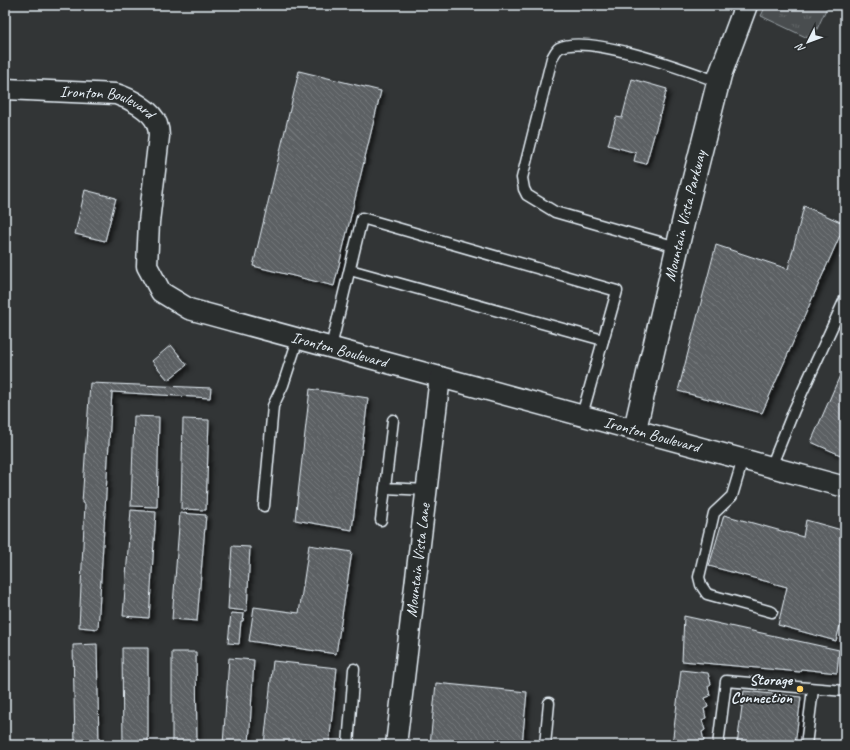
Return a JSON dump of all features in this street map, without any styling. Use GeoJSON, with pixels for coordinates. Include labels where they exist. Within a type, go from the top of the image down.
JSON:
{"type":"FeatureCollection","features":[{"type":"Feature","properties":{"kind":"street","name":"Mountain Vista Parkway"},"geometry":{"type":"LineString","coordinates":[[635,429],[677,247],[719,82],[746,5]]}},
{"type":"Feature","properties":{"kind":"street","name":"Ironton Boulevard"},"geometry":{"type":"LineString","coordinates":[[5,89],[116,94],[129,98],[145,110],[157,122],[159,136],[149,222],[147,266],[161,292],[189,309],[582,414],[845,487]]}},
{"type":"Feature","properties":{"kind":"street","name":"Mountain Vista Lane"},"geometry":{"type":"LineString","coordinates":[[396,745],[440,376]]}},
{"type":"Feature","properties":{"kind":"lane"},"geometry":{"type":"LineString","coordinates":[[677,247],[555,212],[527,194],[524,189],[522,178],[552,58],[558,49],[568,46],[600,46],[671,64],[719,82]]}},
{"type":"Feature","properties":{"kind":"lane"},"geometry":{"type":"LineString","coordinates":[[331,347],[362,218],[617,291],[582,414]]}},
{"type":"Feature","properties":{"kind":"lane"},"geometry":{"type":"LineString","coordinates":[[350,270],[603,340]]}},
{"type":"Feature","properties":{"kind":"lane"},"geometry":{"type":"LineString","coordinates":[[771,467],[794,410],[845,299]]}},
{"type":"Feature","properties":{"kind":"lane"},"geometry":{"type":"LineString","coordinates":[[264,506],[273,406],[284,386],[298,339]]}},
{"type":"Feature","properties":{"kind":"lane"},"geometry":{"type":"LineString","coordinates":[[381,520],[393,420]]}},
{"type":"Feature","properties":{"kind":"lane"},"geometry":{"type":"LineString","coordinates":[[743,459],[732,496],[714,513],[699,577],[700,585],[707,594],[772,612]]}},
{"type":"Feature","properties":{"kind":"lane"},"geometry":{"type":"LineString","coordinates":[[385,488],[427,490]]}},
{"type":"Feature","properties":{"kind":"lane"},"geometry":{"type":"LineString","coordinates":[[348,745],[354,669]]}},
{"type":"Feature","properties":{"kind":"lane"},"geometry":{"type":"LineString","coordinates":[[718,745],[726,681],[845,691]]}},
{"type":"Feature","properties":{"kind":"lane"},"geometry":{"type":"LineString","coordinates":[[806,745],[813,688]]}},
{"type":"Feature","properties":{"kind":"lane"},"geometry":{"type":"LineString","coordinates":[[545,745],[549,703]]}},
{"type":"Feature","properties":{"kind":"green space"},"geometry":{"type":"Polygon","coordinates":[[[766,5],[828,5],[812,40],[761,16],[766,5]]]}},
{"type":"Feature","properties":{"kind":"building"},"geometry":{"type":"Polygon","coordinates":[[[299,71],[381,91],[334,286],[253,266],[299,71]]]}},
{"type":"Feature","properties":{"kind":"building"},"geometry":{"type":"Polygon","coordinates":[[[632,79],[667,89],[646,164],[634,161],[636,153],[608,145],[616,117],[622,118],[632,79]]]}},
{"type":"Feature","properties":{"kind":"building"},"geometry":{"type":"Polygon","coordinates":[[[85,190],[116,198],[105,241],[75,234],[85,190]]]}},
{"type":"Feature","properties":{"kind":"building"},"geometry":{"type":"Polygon","coordinates":[[[804,206],[845,224],[762,413],[678,391],[716,245],[788,269],[804,206]]]}},
{"type":"Feature","properties":{"kind":"building"},"geometry":{"type":"Polygon","coordinates":[[[845,247],[845,260],[840,258],[845,247]]]}},
{"type":"Feature","properties":{"kind":"building"},"geometry":{"type":"Polygon","coordinates":[[[171,345],[187,365],[168,380],[152,361],[171,345]]]}},
{"type":"Feature","properties":{"kind":"building"},"geometry":{"type":"Polygon","coordinates":[[[845,364],[845,457],[811,442],[845,364]]]}},
{"type":"Feature","properties":{"kind":"building"},"geometry":{"type":"Polygon","coordinates":[[[90,383],[211,388],[210,398],[112,392],[98,629],[79,627],[85,504],[82,503],[90,383]]]}},
{"type":"Feature","properties":{"kind":"building"},"geometry":{"type":"Polygon","coordinates":[[[310,389],[368,398],[352,530],[295,520],[310,389]]]}},
{"type":"Feature","properties":{"kind":"building"},"geometry":{"type":"Polygon","coordinates":[[[134,416],[159,417],[157,507],[131,506],[134,416]]]}},
{"type":"Feature","properties":{"kind":"building"},"geometry":{"type":"Polygon","coordinates":[[[183,419],[209,420],[206,510],[181,509],[183,419]]]}},
{"type":"Feature","properties":{"kind":"building"},"geometry":{"type":"Polygon","coordinates":[[[131,510],[156,512],[149,618],[123,616],[131,510]]]}},
{"type":"Feature","properties":{"kind":"building"},"geometry":{"type":"Polygon","coordinates":[[[180,513],[206,515],[197,621],[172,619],[180,513]]]}},
{"type":"Feature","properties":{"kind":"building"},"geometry":{"type":"Polygon","coordinates":[[[724,515],[803,537],[806,520],[845,531],[845,607],[836,641],[778,625],[787,587],[709,566],[724,515]]]}},
{"type":"Feature","properties":{"kind":"building"},"geometry":{"type":"Polygon","coordinates":[[[309,545],[352,552],[336,654],[249,641],[254,607],[299,613],[309,545]]]}},
{"type":"Feature","properties":{"kind":"building"},"geometry":{"type":"Polygon","coordinates":[[[232,546],[250,547],[247,611],[228,609],[232,546]]]}},
{"type":"Feature","properties":{"kind":"building"},"geometry":{"type":"Polygon","coordinates":[[[231,613],[244,614],[243,621],[241,621],[239,644],[228,643],[231,613]]]}},
{"type":"Feature","properties":{"kind":"building"},"geometry":{"type":"Polygon","coordinates":[[[684,616],[839,650],[837,673],[801,669],[800,672],[682,661],[684,616]]]}},
{"type":"Feature","properties":{"kind":"building"},"geometry":{"type":"Polygon","coordinates":[[[97,644],[99,745],[75,745],[73,645],[97,644]]]}},
{"type":"Feature","properties":{"kind":"building"},"geometry":{"type":"Polygon","coordinates":[[[122,648],[148,648],[148,745],[123,745],[122,648]]]}},
{"type":"Feature","properties":{"kind":"building"},"geometry":{"type":"Polygon","coordinates":[[[172,652],[196,652],[197,745],[172,745],[172,652]]]}},
{"type":"Feature","properties":{"kind":"building"},"geometry":{"type":"Polygon","coordinates":[[[229,658],[254,660],[249,745],[223,745],[229,658]]]}},
{"type":"Feature","properties":{"kind":"building"},"geometry":{"type":"Polygon","coordinates":[[[273,661],[337,668],[329,745],[264,745],[273,661]]]}},
{"type":"Feature","properties":{"kind":"building"},"geometry":{"type":"Polygon","coordinates":[[[681,670],[708,673],[711,684],[708,686],[710,696],[705,698],[708,707],[704,709],[706,718],[702,720],[705,730],[702,732],[704,741],[700,743],[701,745],[672,745],[681,670]]]}},
{"type":"Feature","properties":{"kind":"building"},"geometry":{"type":"Polygon","coordinates":[[[436,683],[527,692],[522,745],[430,745],[436,683]]]}},
{"type":"Feature","properties":{"kind":"building"},"geometry":{"type":"Polygon","coordinates":[[[744,691],[801,697],[795,745],[737,745],[744,691]]]}},
{"type":"Feature","properties":{"kind":"place","name":"Storage Connection"},"geometry":{"type":"Point","coordinates":[800,689]}}]}
